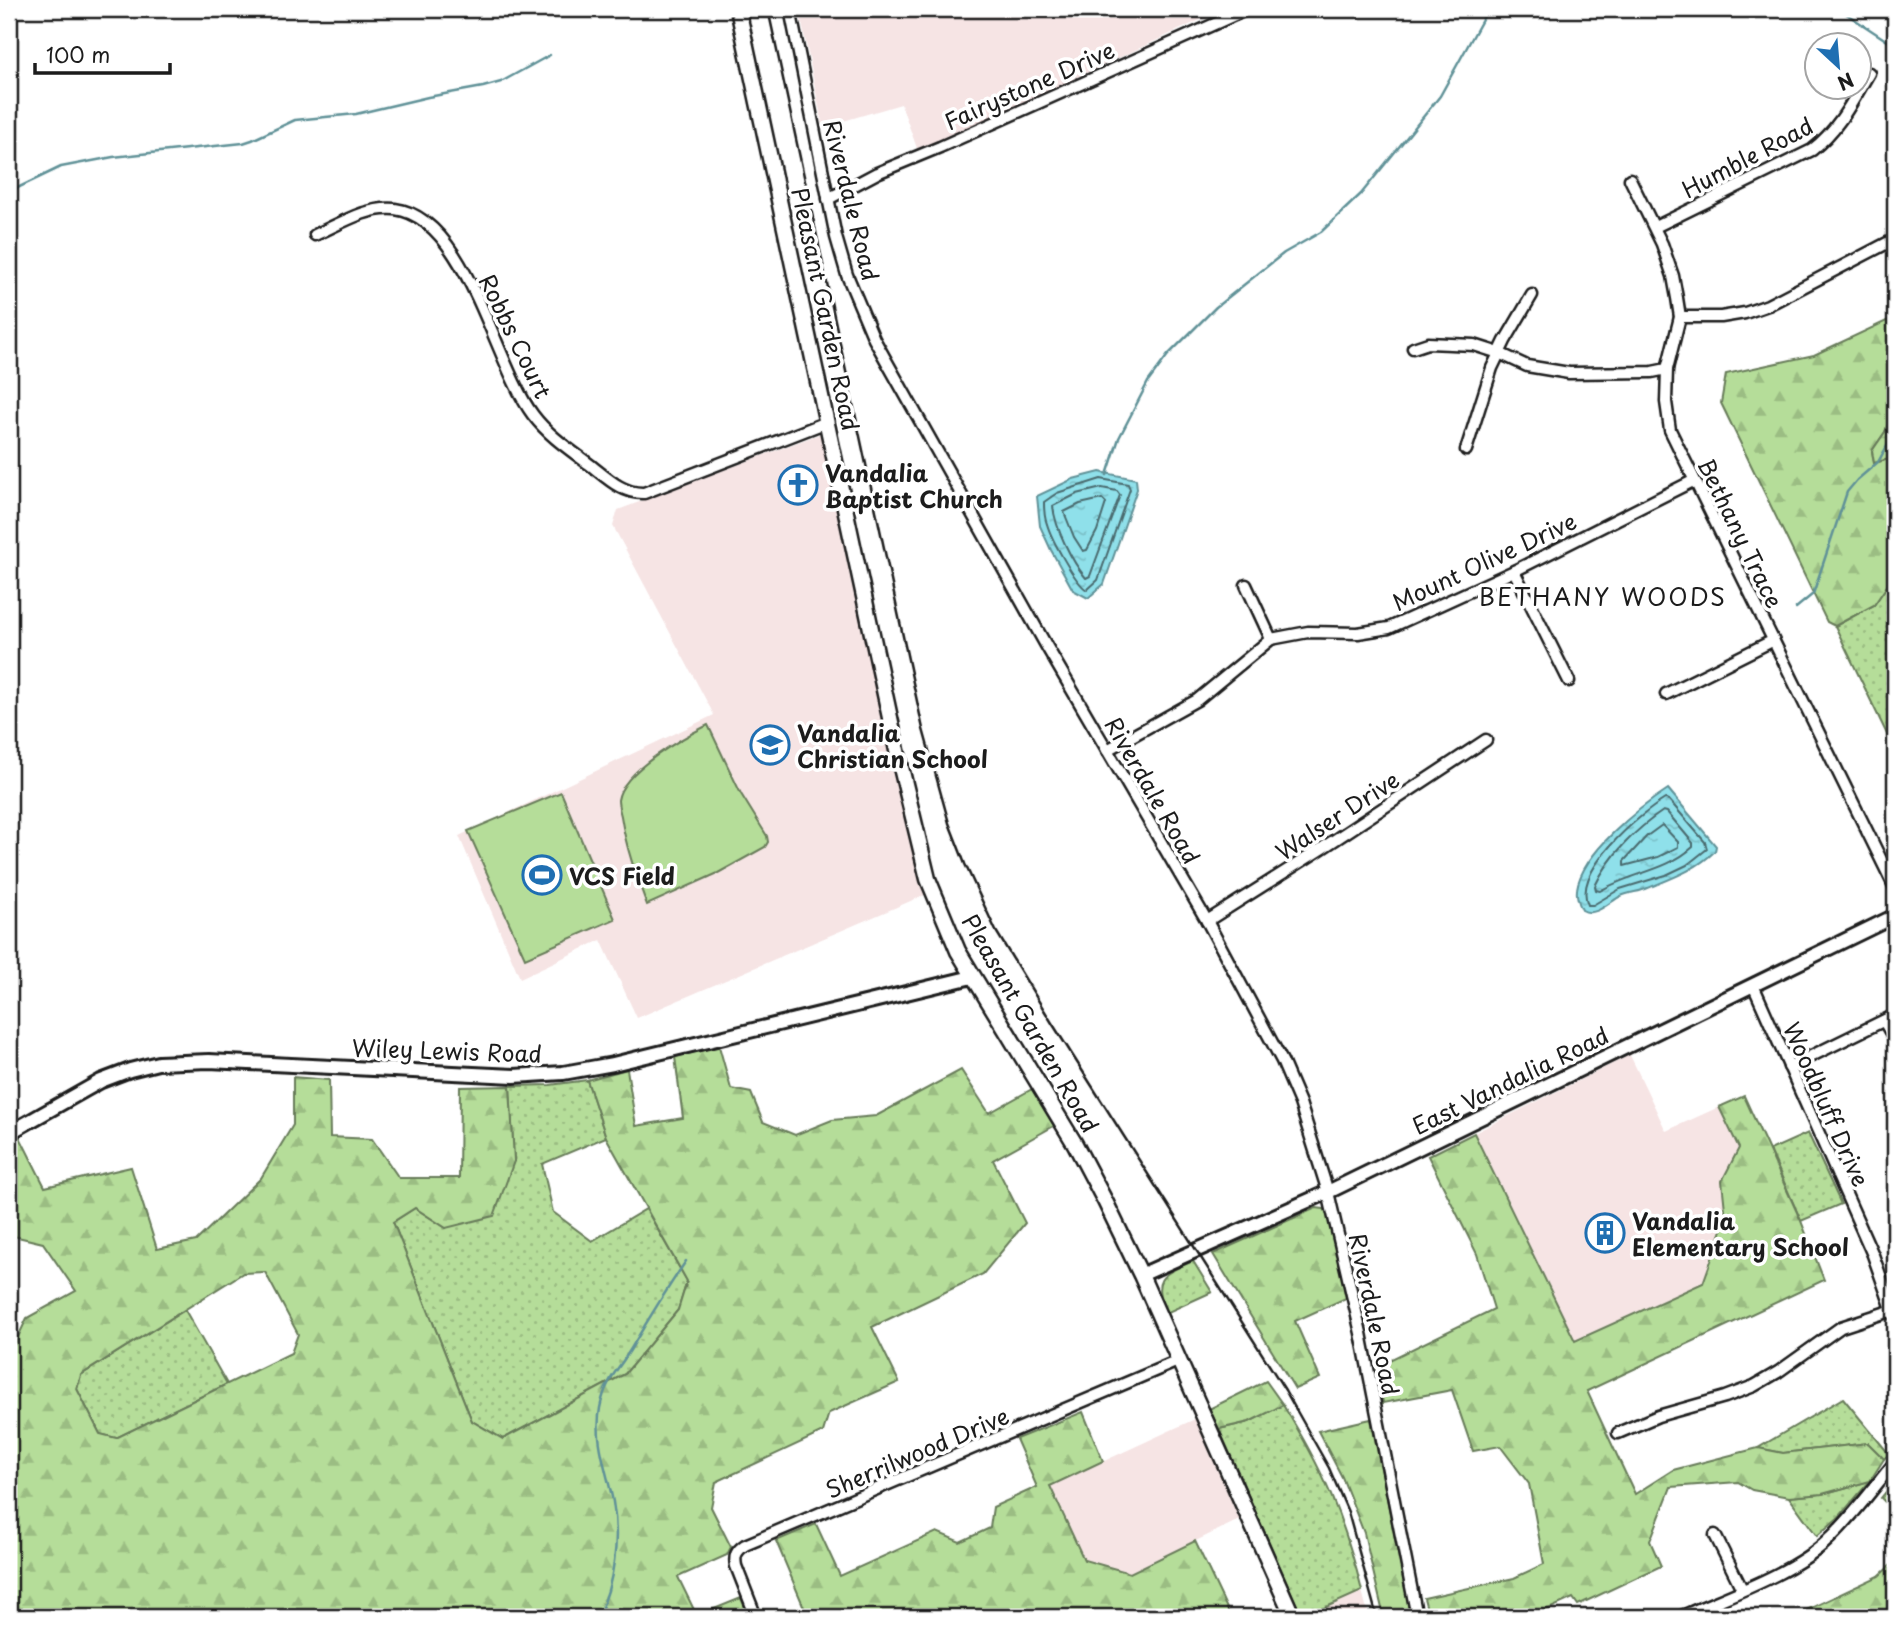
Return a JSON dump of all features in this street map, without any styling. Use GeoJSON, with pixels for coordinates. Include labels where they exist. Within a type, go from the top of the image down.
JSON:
{"type":"FeatureCollection","features":[{"type":"Feature","properties":{"kind":"main road","name":"Pleasant Garden Road"},"geometry":{"type":"LineString","coordinates":[[738,9],[919,849],[939,909],[972,977],[1075,1144],[1141,1275],[1293,1617]]}},
{"type":"Feature","properties":{"kind":"street","name":"Riverdale Road"},"geometry":{"type":"LineString","coordinates":[[790,9],[828,199],[847,275],[873,339],[1206,921],[1282,1060],[1300,1104],[1328,1192],[1361,1333],[1417,1617]]}},
{"type":"Feature","properties":{"kind":"street","name":"Fairystone Drive"},"geometry":{"type":"LineString","coordinates":[[828,199],[877,173],[1248,9]]}},
{"type":"Feature","properties":{"kind":"street","name":"Humble Road"},"geometry":{"type":"LineString","coordinates":[[1655,227],[1812,150],[1828,138],[1852,102]]}},
{"type":"Feature","properties":{"kind":"street","name":"Bethany Trace"},"geometry":{"type":"LineString","coordinates":[[1630,179],[1655,227],[1673,276],[1680,317],[1667,369],[1666,402],[1670,430],[1895,888]]}},
{"type":"Feature","properties":{"kind":"street","name":"Robbs Court"},"geometry":{"type":"LineString","coordinates":[[315,235],[373,210],[396,209],[429,223],[443,238],[466,277],[532,414],[559,441],[621,487],[632,492],[644,493],[827,422]]}},
{"type":"Feature","properties":{"kind":"street"},"geometry":{"type":"LineString","coordinates":[[1680,317],[1721,317],[1768,305],[1895,239]]}},
{"type":"Feature","properties":{"kind":"street"},"geometry":{"type":"LineString","coordinates":[[1466,450],[1499,353],[1532,295]]}},
{"type":"Feature","properties":{"kind":"street"},"geometry":{"type":"LineString","coordinates":[[1413,348],[1428,343],[1474,345],[1527,366],[1569,373],[1652,372],[1667,369]]}},
{"type":"Feature","properties":{"kind":"street","name":"Mount Olive Drive"},"geometry":{"type":"LineString","coordinates":[[1107,750],[1197,700],[1271,639],[1308,632],[1358,633],[1389,628],[1514,571],[1693,481]]}},
{"type":"Feature","properties":{"kind":"street"},"geometry":{"type":"LineString","coordinates":[[1514,571],[1569,681]]}},
{"type":"Feature","properties":{"kind":"street"},"geometry":{"type":"LineString","coordinates":[[1246,585],[1271,639]]}},
{"type":"Feature","properties":{"kind":"street"},"geometry":{"type":"LineString","coordinates":[[1665,694],[1772,641]]}},
{"type":"Feature","properties":{"kind":"street","name":"Walser Drive"},"geometry":{"type":"LineString","coordinates":[[1206,921],[1486,740]]}},
{"type":"Feature","properties":{"kind":"street","name":"East Vandalia Road"},"geometry":{"type":"LineString","coordinates":[[1141,1275],[1328,1192],[1895,916]]}},
{"type":"Feature","properties":{"kind":"street","name":"Wiley Lewis Road"},"geometry":{"type":"LineString","coordinates":[[9,1133],[101,1081],[158,1063],[219,1062],[514,1076],[563,1073],[613,1064],[972,977]]}},
{"type":"Feature","properties":{"kind":"street","name":"Woodbluff Drive"},"geometry":{"type":"LineString","coordinates":[[1753,985],[1873,1255],[1894,1313]]}},
{"type":"Feature","properties":{"kind":"street"},"geometry":{"type":"LineString","coordinates":[[1789,1067],[1895,1015]]}},
{"type":"Feature","properties":{"kind":"street"},"geometry":{"type":"LineString","coordinates":[[1884,1020],[1895,1040]]}},
{"type":"Feature","properties":{"kind":"street"},"geometry":{"type":"LineString","coordinates":[[1618,1433],[1658,1416],[1754,1386],[1841,1327],[1894,1313]]}},
{"type":"Feature","properties":{"kind":"street","name":"Sherrilwood Drive"},"geometry":{"type":"LineString","coordinates":[[756,1617],[736,1566],[738,1550],[745,1545],[1178,1361]]}},
{"type":"Feature","properties":{"kind":"street"},"geometry":{"type":"LineString","coordinates":[[1679,1617],[1806,1557],[1827,1542],[1895,1462]]}},
{"type":"Feature","properties":{"kind":"street"},"geometry":{"type":"LineString","coordinates":[[1715,1535],[1742,1589]]}},
{"type":"Feature","properties":{"kind":"shaded area"},"geometry":{"type":"Polygon","coordinates":[[[799,9],[1224,9],[918,151],[901,104],[823,127],[799,9]]]}},
{"type":"Feature","properties":{"kind":"shaded area","name":"Vandalia Christian School"},"geometry":{"type":"Polygon","coordinates":[[[825,432],[896,775],[927,894],[637,1018],[601,940],[520,978],[459,836],[714,715],[613,526],[618,510],[825,432]]]}},
{"type":"Feature","properties":{"kind":"shaded area"},"geometry":{"type":"Polygon","coordinates":[[[1630,1055],[1666,1131],[1719,1107],[1739,1148],[1722,1181],[1726,1219],[1703,1283],[1575,1341],[1474,1133],[1630,1055]]]}},
{"type":"Feature","properties":{"kind":"shaded area"},"geometry":{"type":"Polygon","coordinates":[[[1195,1419],[1241,1519],[1130,1573],[1084,1560],[1050,1486],[1195,1419]]]}},
{"type":"Feature","properties":{"kind":"shaded area"},"geometry":{"type":"Polygon","coordinates":[[[1362,1591],[1369,1617],[1304,1617],[1362,1591]]]}},
{"type":"Feature","properties":{"kind":"green space"},"geometry":{"type":"Polygon","coordinates":[[[1895,317],[1895,409],[1885,432],[1872,451],[1874,463],[1889,459],[1895,454],[1895,574],[1874,605],[1835,626],[1827,622],[1721,403],[1726,374],[1814,355],[1895,317]]]}},
{"type":"Feature","properties":{"kind":"green space"},"geometry":{"type":"Polygon","coordinates":[[[1895,409],[1895,454],[1889,459],[1874,463],[1872,451],[1885,432],[1895,409]]]}},
{"type":"Feature","properties":{"kind":"green space"},"geometry":{"type":"Polygon","coordinates":[[[1895,574],[1895,751],[1835,626],[1874,605],[1895,574]]]}},
{"type":"Feature","properties":{"kind":"green space"},"geometry":{"type":"Polygon","coordinates":[[[708,725],[741,794],[768,842],[765,847],[718,873],[647,905],[635,872],[618,800],[630,778],[642,767],[670,746],[708,725]]]}},
{"type":"Feature","properties":{"kind":"green space","name":"VCS Field"},"geometry":{"type":"Polygon","coordinates":[[[561,792],[615,919],[525,958],[468,831],[561,792]]]}},
{"type":"Feature","properties":{"kind":"green space"},"geometry":{"type":"Polygon","coordinates":[[[719,1046],[731,1089],[751,1093],[763,1122],[795,1135],[832,1120],[876,1116],[961,1070],[989,1113],[1032,1089],[1054,1126],[993,1160],[1025,1223],[983,1274],[872,1327],[899,1382],[829,1413],[823,1432],[716,1482],[711,1507],[731,1547],[727,1555],[678,1577],[697,1616],[741,1598],[749,1617],[9,1617],[9,1356],[27,1318],[76,1291],[43,1243],[9,1235],[9,1143],[20,1137],[45,1187],[131,1167],[157,1249],[196,1241],[261,1178],[293,1125],[293,1077],[329,1080],[330,1137],[372,1139],[399,1178],[459,1178],[460,1087],[510,1086],[514,1161],[494,1216],[446,1228],[415,1208],[393,1222],[472,1421],[503,1439],[625,1374],[678,1310],[687,1281],[606,1137],[587,1080],[627,1069],[636,1126],[683,1118],[675,1057],[719,1046]],[[265,1272],[243,1273],[81,1375],[77,1389],[100,1434],[116,1438],[291,1353],[298,1334],[265,1272]]]}},
{"type":"Feature","properties":{"kind":"green space"},"geometry":{"type":"Polygon","coordinates":[[[587,1080],[606,1137],[542,1164],[553,1212],[592,1241],[646,1209],[687,1281],[678,1310],[625,1374],[503,1439],[472,1421],[393,1222],[415,1208],[446,1228],[514,1161],[510,1086],[550,1085],[587,1080]]]}},
{"type":"Feature","properties":{"kind":"green space"},"geometry":{"type":"Polygon","coordinates":[[[1744,1096],[1801,1221],[1824,1280],[1587,1391],[1635,1494],[1673,1470],[1758,1448],[1783,1453],[1868,1443],[1884,1459],[1870,1481],[1822,1494],[1789,1497],[1752,1490],[1738,1482],[1671,1487],[1650,1541],[1661,1566],[1578,1605],[1573,1598],[1531,1617],[1485,1617],[1483,1614],[1476,1617],[1429,1617],[1424,1598],[1514,1578],[1544,1564],[1529,1484],[1500,1446],[1473,1451],[1452,1390],[1383,1403],[1377,1366],[1494,1309],[1477,1254],[1428,1156],[1474,1133],[1575,1341],[1703,1283],[1726,1219],[1722,1181],[1739,1148],[1719,1107],[1744,1096]]]}},
{"type":"Feature","properties":{"kind":"green space"},"geometry":{"type":"Polygon","coordinates":[[[1808,1133],[1841,1204],[1801,1221],[1770,1150],[1808,1133]]]}},
{"type":"Feature","properties":{"kind":"green space"},"geometry":{"type":"Polygon","coordinates":[[[1316,1208],[1324,1209],[1330,1216],[1346,1298],[1295,1321],[1320,1378],[1295,1389],[1213,1254],[1316,1208]]]}},
{"type":"Feature","properties":{"kind":"green space"},"geometry":{"type":"Polygon","coordinates":[[[1193,1261],[1212,1292],[1166,1313],[1159,1292],[1162,1279],[1166,1274],[1193,1261]]]}},
{"type":"Feature","properties":{"kind":"green space"},"geometry":{"type":"Polygon","coordinates":[[[185,1310],[227,1384],[116,1438],[100,1434],[77,1389],[81,1375],[185,1310]]]}},
{"type":"Feature","properties":{"kind":"green space"},"geometry":{"type":"Polygon","coordinates":[[[1266,1381],[1283,1405],[1249,1422],[1219,1429],[1209,1409],[1266,1381]]]}},
{"type":"Feature","properties":{"kind":"green space"},"geometry":{"type":"Polygon","coordinates":[[[1843,1398],[1889,1454],[1884,1459],[1868,1443],[1783,1453],[1758,1448],[1843,1398]]]}},
{"type":"Feature","properties":{"kind":"green space"},"geometry":{"type":"Polygon","coordinates":[[[1283,1405],[1310,1451],[1331,1495],[1348,1540],[1362,1591],[1304,1617],[1219,1429],[1249,1422],[1283,1405]]]}},
{"type":"Feature","properties":{"kind":"green space"},"geometry":{"type":"Polygon","coordinates":[[[1083,1412],[1103,1461],[1050,1486],[1084,1560],[1130,1573],[1195,1541],[1231,1617],[808,1617],[776,1541],[816,1524],[840,1576],[937,1532],[960,1542],[990,1528],[993,1507],[1037,1487],[1016,1439],[1083,1412]]]}},
{"type":"Feature","properties":{"kind":"green space"},"geometry":{"type":"Polygon","coordinates":[[[1371,1419],[1411,1617],[1384,1617],[1364,1533],[1342,1477],[1318,1431],[1371,1419]]]}},
{"type":"Feature","properties":{"kind":"green space"},"geometry":{"type":"Polygon","coordinates":[[[1870,1481],[1839,1517],[1817,1536],[1789,1497],[1822,1494],[1870,1481]]]}},
{"type":"Feature","properties":{"kind":"green space"},"geometry":{"type":"Polygon","coordinates":[[[1895,1481],[1895,1512],[1881,1498],[1895,1481]]]}},
{"type":"Feature","properties":{"kind":"green space"},"geometry":{"type":"Polygon","coordinates":[[[1895,1561],[1895,1617],[1792,1617],[1879,1576],[1895,1561]]]}},
{"type":"Feature","properties":{"kind":"water"},"geometry":{"type":"Polygon","coordinates":[[[1100,472],[1136,479],[1137,489],[1104,584],[1088,598],[1073,590],[1051,550],[1040,526],[1037,496],[1073,479],[1100,472]]]}},
{"type":"Feature","properties":{"kind":"water"},"geometry":{"type":"Polygon","coordinates":[[[1668,789],[1716,846],[1715,851],[1675,877],[1621,896],[1597,911],[1582,910],[1577,889],[1589,861],[1628,819],[1668,789]]]}},
{"type":"Feature","properties":{"kind":"waterway"},"geometry":{"type":"LineString","coordinates":[[1107,475],[1119,438],[1148,382],[1168,355],[1216,307],[1284,253],[1321,232],[1361,194],[1440,96],[1488,9]]}},
{"type":"Feature","properties":{"kind":"waterway"},"geometry":{"type":"LineString","coordinates":[[1839,9],[1895,46]]}},
{"type":"Feature","properties":{"kind":"waterway"},"geometry":{"type":"LineString","coordinates":[[9,192],[61,167],[113,157],[243,143],[295,120],[356,114],[483,87],[501,82],[550,55]]}},
{"type":"Feature","properties":{"kind":"waterway"},"geometry":{"type":"LineString","coordinates":[[1796,608],[1813,594],[1847,492],[1878,462],[1895,432]]}},
{"type":"Feature","properties":{"kind":"waterway"},"geometry":{"type":"LineString","coordinates":[[598,1617],[612,1576],[616,1546],[613,1502],[599,1432],[600,1408],[613,1375],[686,1261]]}},
{"type":"Feature","properties":{"kind":"railway"},"geometry":{"type":"LineString","coordinates":[[768,9],[923,729],[949,823],[996,931],[1285,1390],[1329,1468],[1348,1512],[1377,1617]]}},
{"type":"Feature","properties":{"kind":"place","name":"Vandalia Baptist Church"},"geometry":{"type":"Point","coordinates":[798,485]}},
{"type":"Feature","properties":{"kind":"place","name":"Vandalia Christian School"},"geometry":{"type":"Point","coordinates":[770,745]}},
{"type":"Feature","properties":{"kind":"place","name":"VCS Field"},"geometry":{"type":"Point","coordinates":[542,875]}},
{"type":"Feature","properties":{"kind":"place","name":"Vandalia Elementary School"},"geometry":{"type":"Point","coordinates":[1605,1233]}},
{"type":"Feature","properties":{"kind":"district","name":"BETHANY WOODS"},"geometry":{"type":"Point","coordinates":[1603,596]}}]}
